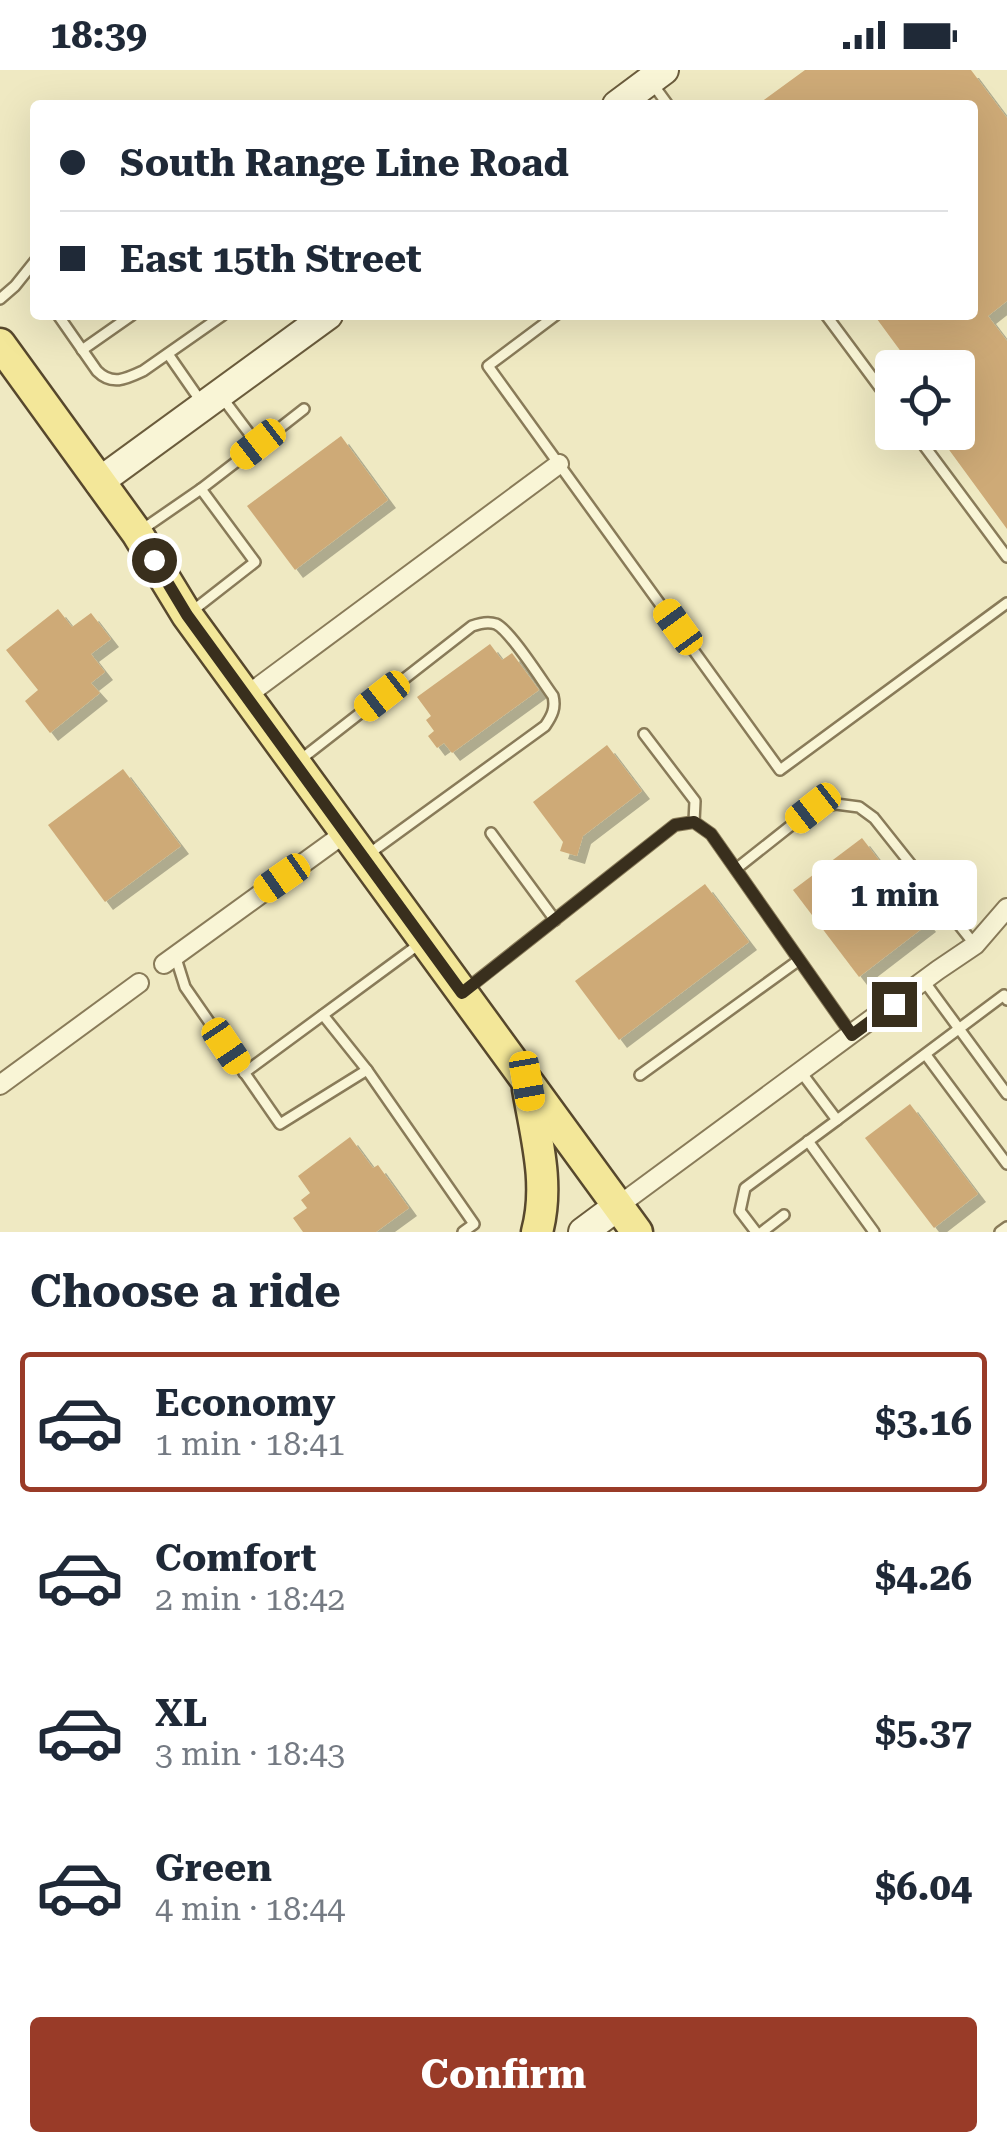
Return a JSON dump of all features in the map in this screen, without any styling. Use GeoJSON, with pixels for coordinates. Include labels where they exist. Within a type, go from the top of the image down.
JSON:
{"type":"FeatureCollection","features":[{"type":"Feature","properties":{"kind":"main road"},"geometry":{"type":"LineString","coordinates":[[0,344],[137,533],[187,615],[637,1232]]}},
{"type":"Feature","properties":{"kind":"main road"},"geometry":{"type":"LineString","coordinates":[[527,1081],[542,1175],[537,1232]]}},
{"type":"Feature","properties":{"kind":"street"},"geometry":{"type":"LineString","coordinates":[[623,100],[657,75]]}},
{"type":"Feature","properties":{"kind":"street"},"geometry":{"type":"LineString","coordinates":[[99,482],[321,320]]}},
{"type":"Feature","properties":{"kind":"street"},"geometry":{"type":"LineString","coordinates":[[246,696],[559,464]]}},
{"type":"Feature","properties":{"kind":"street"},"geometry":{"type":"LineString","coordinates":[[169,959],[345,832]]}},
{"type":"Feature","properties":{"kind":"street"},"geometry":{"type":"LineString","coordinates":[[584,1232],[975,945],[1007,908]]}},
{"type":"Feature","properties":{"kind":"street"},"geometry":{"type":"LineString","coordinates":[[0,1085],[139,983]]}},
{"type":"Feature","properties":{"kind":"lane"},"geometry":{"type":"LineString","coordinates":[[657,75],[666,100]]}},
{"type":"Feature","properties":{"kind":"lane"},"geometry":{"type":"LineString","coordinates":[[0,300],[30,267]]}},
{"type":"Feature","properties":{"kind":"lane"},"geometry":{"type":"LineString","coordinates":[[27,271],[30,276]]}},
{"type":"Feature","properties":{"kind":"lane"},"geometry":{"type":"LineString","coordinates":[[61,320],[102,376],[114,381],[129,378],[216,320]]}},
{"type":"Feature","properties":{"kind":"lane"},"geometry":{"type":"LineString","coordinates":[[82,350],[125,320]]}},
{"type":"Feature","properties":{"kind":"lane"},"geometry":{"type":"LineString","coordinates":[[549,320],[488,366],[780,770],[1007,603]]}},
{"type":"Feature","properties":{"kind":"lane"},"geometry":{"type":"LineString","coordinates":[[830,320],[875,381]]}},
{"type":"Feature","properties":{"kind":"lane"},"geometry":{"type":"LineString","coordinates":[[168,354],[258,444]]}},
{"type":"Feature","properties":{"kind":"lane"},"geometry":{"type":"LineString","coordinates":[[137,533],[304,409]]}},
{"type":"Feature","properties":{"kind":"lane"},"geometry":{"type":"LineString","coordinates":[[927,450],[1007,558]]}},
{"type":"Feature","properties":{"kind":"lane"},"geometry":{"type":"LineString","coordinates":[[187,615],[255,562],[201,489]]}},
{"type":"Feature","properties":{"kind":"lane"},"geometry":{"type":"LineString","coordinates":[[295,764],[472,626],[494,623],[512,639],[553,696],[552,716],[545,726],[364,858]]}},
{"type":"Feature","properties":{"kind":"lane"},"geometry":{"type":"LineString","coordinates":[[644,734],[695,801],[694,822]]}},
{"type":"Feature","properties":{"kind":"lane"},"geometry":{"type":"LineString","coordinates":[[736,869],[813,808],[859,806],[874,818],[975,945]]}},
{"type":"Feature","properties":{"kind":"lane"},"geometry":{"type":"LineString","coordinates":[[462,993],[675,825],[694,822],[711,834],[852,1035]]}},
{"type":"Feature","properties":{"kind":"lane"},"geometry":{"type":"LineString","coordinates":[[491,833],[555,920]]}},
{"type":"Feature","properties":{"kind":"lane"},"geometry":{"type":"LineString","coordinates":[[244,1073],[424,940]]}},
{"type":"Feature","properties":{"kind":"lane"},"geometry":{"type":"LineString","coordinates":[[169,959],[280,1124],[367,1070]]}},
{"type":"Feature","properties":{"kind":"lane"},"geometry":{"type":"LineString","coordinates":[[640,1075],[799,960]]}},
{"type":"Feature","properties":{"kind":"lane"},"geometry":{"type":"LineString","coordinates":[[924,980],[1007,1094]]}},
{"type":"Feature","properties":{"kind":"lane"},"geometry":{"type":"LineString","coordinates":[[784,1215],[759,1232],[740,1211],[745,1188],[1006,996]]}},
{"type":"Feature","properties":{"kind":"lane"},"geometry":{"type":"LineString","coordinates":[[323,1015],[367,1070],[474,1224],[463,1232]]}},
{"type":"Feature","properties":{"kind":"lane"},"geometry":{"type":"LineString","coordinates":[[926,1054],[1007,1164]]}},
{"type":"Feature","properties":{"kind":"lane"},"geometry":{"type":"LineString","coordinates":[[802,1072],[836,1120]]}},
{"type":"Feature","properties":{"kind":"lane"},"geometry":{"type":"LineString","coordinates":[[808,1141],[874,1232]]}},
{"type":"Feature","properties":{"kind":"lane"},"geometry":{"type":"LineString","coordinates":[[822,1186],[834,1177]]}},
{"type":"Feature","properties":{"kind":"lane"},"geometry":{"type":"LineString","coordinates":[[844,1216],[856,1206]]}},
{"type":"Feature","properties":{"kind":"lane"},"geometry":{"type":"LineString","coordinates":[[1000,1232],[1007,1227]]}},
{"type":"Feature","properties":{"kind":"building"},"geometry":{"type":"Polygon","coordinates":[[[805,70],[971,70],[1007,118],[1007,301],[988,316],[1007,341],[1007,529],[949,450],[975,450],[975,350],[900,350],[878,320],[978,320],[978,100],[764,100],[805,70]]]}},
{"type":"Feature","properties":{"kind":"building"},"geometry":{"type":"Polygon","coordinates":[[[341,436],[388,500],[295,570],[247,506],[341,436]]]}},
{"type":"Feature","properties":{"kind":"building"},"geometry":{"type":"Polygon","coordinates":[[[58,609],[72,627],[91,613],[111,639],[91,654],[105,672],[91,683],[100,693],[50,733],[25,701],[38,690],[6,650],[58,609]]]}},
{"type":"Feature","properties":{"kind":"building"},"geometry":{"type":"Polygon","coordinates":[[[490,644],[502,660],[512,653],[539,690],[452,753],[444,743],[437,748],[428,736],[434,731],[426,720],[431,716],[417,697],[490,644]]]}},
{"type":"Feature","properties":{"kind":"building"},"geometry":{"type":"Polygon","coordinates":[[[607,745],[642,791],[583,836],[577,856],[560,851],[563,842],[533,802],[607,745]]]}},
{"type":"Feature","properties":{"kind":"building"},"geometry":{"type":"Polygon","coordinates":[[[123,769],[181,846],[105,902],[48,825],[123,769]]]}},
{"type":"Feature","properties":{"kind":"building"},"geometry":{"type":"Polygon","coordinates":[[[862,838],[928,924],[859,977],[793,890],[862,838]]]}},
{"type":"Feature","properties":{"kind":"building"},"geometry":{"type":"Polygon","coordinates":[[[705,884],[749,942],[619,1040],[575,981],[705,884]]]}},
{"type":"Feature","properties":{"kind":"building"},"geometry":{"type":"Polygon","coordinates":[[[910,1104],[978,1194],[934,1228],[865,1138],[910,1104]]]}},
{"type":"Feature","properties":{"kind":"building"},"geometry":{"type":"Polygon","coordinates":[[[350,1137],[373,1168],[378,1165],[409,1208],[376,1232],[303,1232],[293,1218],[307,1208],[301,1200],[310,1193],[298,1176],[350,1137]]]}},
{"type":"Feature","properties":{"kind":"route"},"geometry":{"type":"LineString","coordinates":[[154,560],[187,615],[462,993],[675,825],[694,822],[711,834],[852,1035],[894,1004]]}}]}
